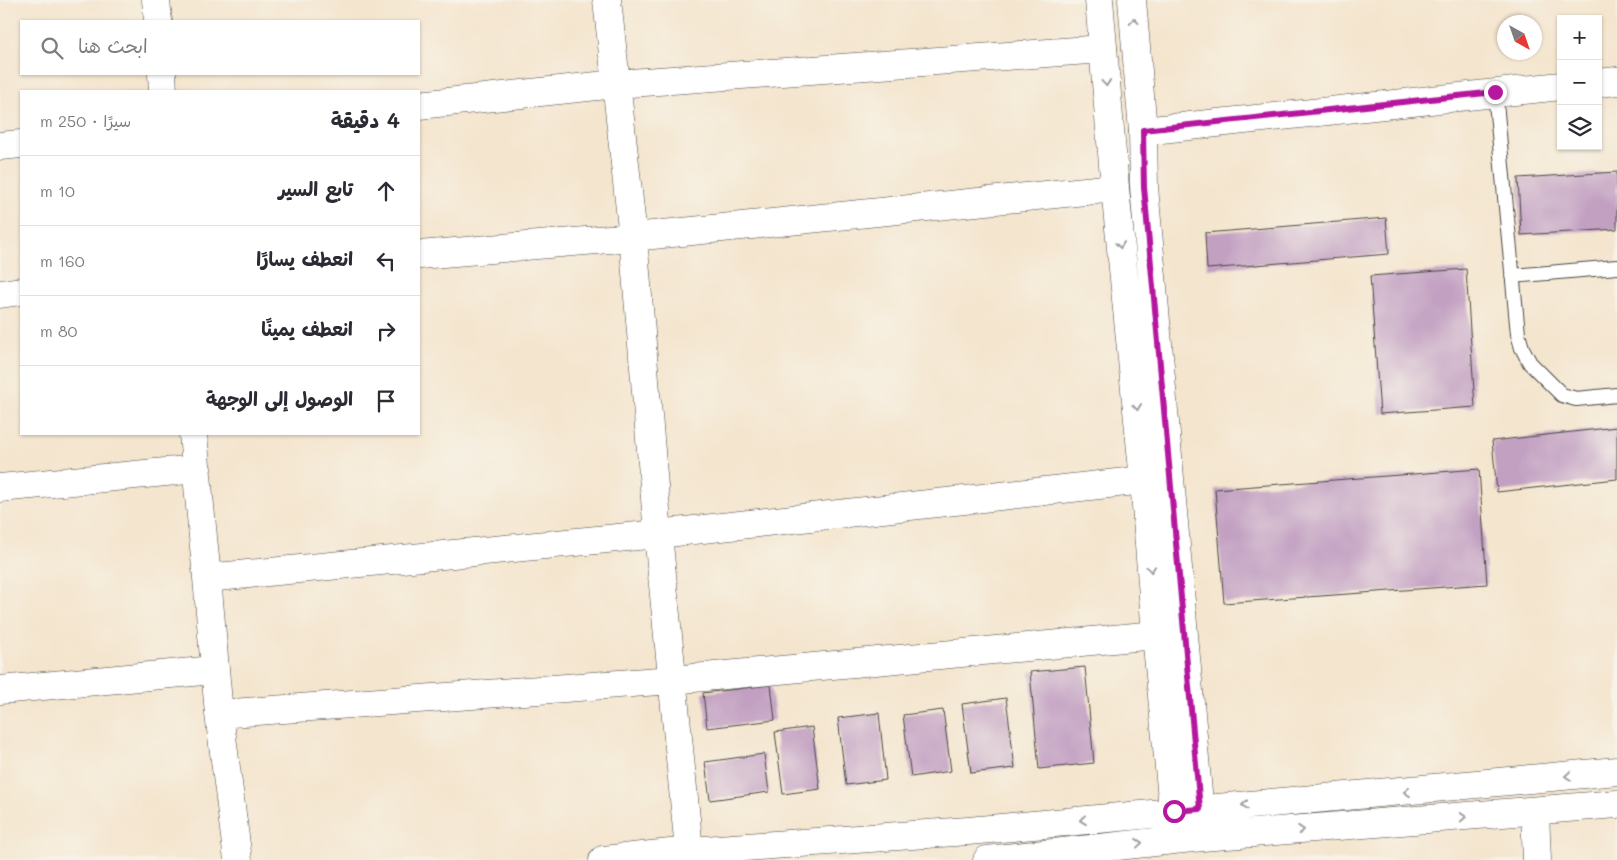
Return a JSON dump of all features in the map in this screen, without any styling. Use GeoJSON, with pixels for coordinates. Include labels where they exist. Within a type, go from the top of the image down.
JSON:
{"type":"FeatureCollection","features":[{"type":"Feature","properties":{"kind":"street"},"geometry":{"type":"LineString","coordinates":[[156,0],[158,20]]}},
{"type":"Feature","properties":{"kind":"street"},"geometry":{"type":"LineString","coordinates":[[607,0],[633,238],[658,534],[690,856]]}},
{"type":"Feature","properties":{"kind":"street"},"geometry":{"type":"LineString","coordinates":[[1099,0],[1115,188],[1144,480],[1156,635],[1174,811],[1189,838]]}},
{"type":"Feature","properties":{"kind":"street"},"geometry":{"type":"LineString","coordinates":[[1132,0],[1143,130],[1146,207],[1200,809],[1189,838]]}},
{"type":"Feature","properties":{"kind":"street"},"geometry":{"type":"LineString","coordinates":[[420,105],[616,84],[1103,49]]}},
{"type":"Feature","properties":{"kind":"street"},"geometry":{"type":"LineString","coordinates":[[162,75],[163,90]]}},
{"type":"Feature","properties":{"kind":"street"},"geometry":{"type":"LineString","coordinates":[[1602,83],[1617,81]]}},
{"type":"Feature","properties":{"kind":"street"},"geometry":{"type":"LineString","coordinates":[[1143,130],[1557,86]]}},
{"type":"Feature","properties":{"kind":"street"},"geometry":{"type":"LineString","coordinates":[[0,146],[20,144]]}},
{"type":"Feature","properties":{"kind":"street"},"geometry":{"type":"LineString","coordinates":[[420,255],[633,238],[1115,188]]}},
{"type":"Feature","properties":{"kind":"street"},"geometry":{"type":"LineString","coordinates":[[0,294],[20,291]]}},
{"type":"Feature","properties":{"kind":"street"},"geometry":{"type":"LineString","coordinates":[[192,435],[207,578],[214,670],[238,860]]}},
{"type":"Feature","properties":{"kind":"street"},"geometry":{"type":"LineString","coordinates":[[0,488],[196,469]]}},
{"type":"Feature","properties":{"kind":"street"},"geometry":{"type":"LineString","coordinates":[[207,578],[658,534],[1144,480]]}},
{"type":"Feature","properties":{"kind":"street"},"geometry":{"type":"LineString","coordinates":[[219,714],[672,680],[1156,635]]}},
{"type":"Feature","properties":{"kind":"street"},"geometry":{"type":"LineString","coordinates":[[0,690],[214,670]]}},
{"type":"Feature","properties":{"kind":"street"},"geometry":{"type":"LineString","coordinates":[[603,860],[690,856],[1617,771]]}},
{"type":"Feature","properties":{"kind":"street"},"geometry":{"type":"LineString","coordinates":[[987,860],[1189,838],[1617,804]]}},
{"type":"Feature","properties":{"kind":"street"},"geometry":{"type":"LineString","coordinates":[[1535,812],[1537,860]]}},
{"type":"Feature","properties":{"kind":"lane"},"geometry":{"type":"LineString","coordinates":[[1495,92],[1518,334],[1522,348],[1530,363],[1562,395],[1576,399],[1617,395]]}},
{"type":"Feature","properties":{"kind":"lane"},"geometry":{"type":"LineString","coordinates":[[1512,276],[1617,267]]}},
{"type":"Feature","properties":{"kind":"building"},"geometry":{"type":"Polygon","coordinates":[[[1617,172],[1617,229],[1521,235],[1518,178],[1617,172]]]}},
{"type":"Feature","properties":{"kind":"building"},"geometry":{"type":"Polygon","coordinates":[[[1386,218],[1389,254],[1207,269],[1205,233],[1386,218]]]}},
{"type":"Feature","properties":{"kind":"building"},"geometry":{"type":"Polygon","coordinates":[[[1466,269],[1475,407],[1380,414],[1370,276],[1466,269]]]}},
{"type":"Feature","properties":{"kind":"building"},"geometry":{"type":"Polygon","coordinates":[[[1617,427],[1617,479],[1497,492],[1492,441],[1617,427]]]}},
{"type":"Feature","properties":{"kind":"building"},"geometry":{"type":"Polygon","coordinates":[[[1479,469],[1487,584],[1224,603],[1215,489],[1479,469]]]}},
{"type":"Feature","properties":{"kind":"building"},"geometry":{"type":"Polygon","coordinates":[[[1085,667],[1094,763],[1039,769],[1030,672],[1085,667]]]}},
{"type":"Feature","properties":{"kind":"building"},"geometry":{"type":"Polygon","coordinates":[[[771,685],[775,720],[707,728],[703,693],[771,685]]]}},
{"type":"Feature","properties":{"kind":"building"},"geometry":{"type":"Polygon","coordinates":[[[1006,698],[1015,768],[971,773],[962,704],[1006,698]]]}},
{"type":"Feature","properties":{"kind":"building"},"geometry":{"type":"Polygon","coordinates":[[[943,710],[951,771],[911,777],[903,715],[943,710]]]}},
{"type":"Feature","properties":{"kind":"building"},"geometry":{"type":"Polygon","coordinates":[[[879,713],[886,780],[846,785],[838,718],[879,713]]]}},
{"type":"Feature","properties":{"kind":"building"},"geometry":{"type":"Polygon","coordinates":[[[812,727],[820,789],[783,794],[775,732],[812,727]]]}},
{"type":"Feature","properties":{"kind":"building"},"geometry":{"type":"Polygon","coordinates":[[[764,754],[769,792],[710,800],[705,762],[764,754]]]}},
{"type":"Feature","properties":{"kind":"route"},"geometry":{"type":"LineString","coordinates":[[1174,811],[1200,809],[1144,187],[1143,130],[1495,92]]}}]}
